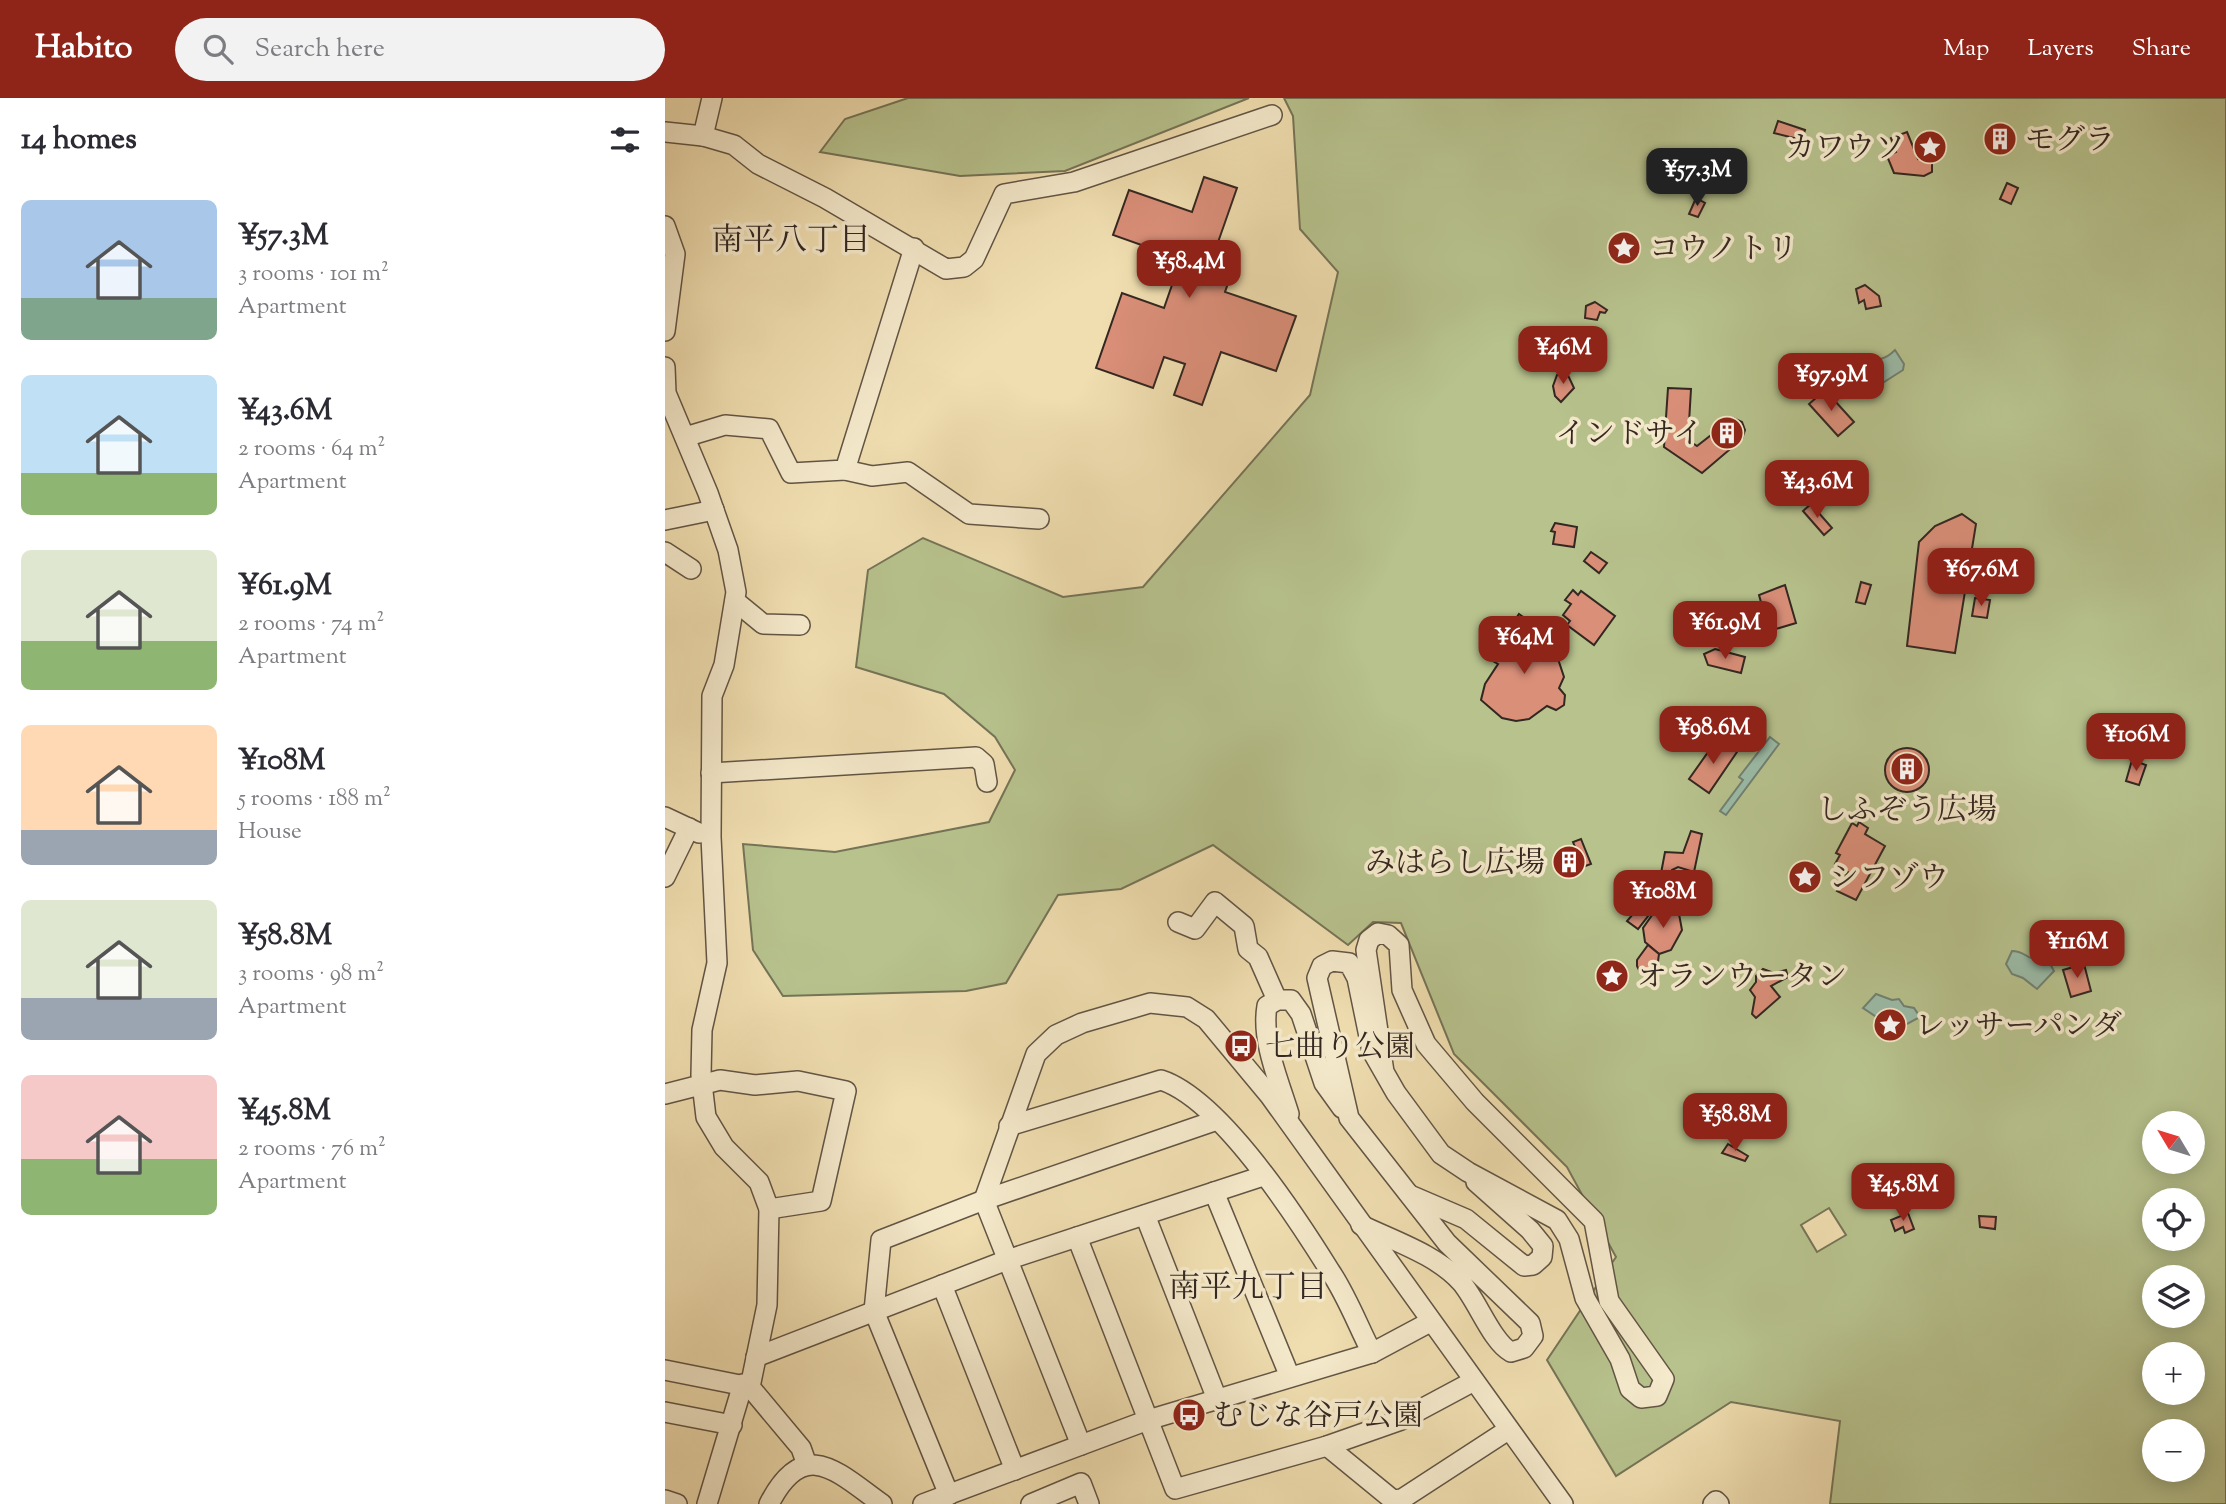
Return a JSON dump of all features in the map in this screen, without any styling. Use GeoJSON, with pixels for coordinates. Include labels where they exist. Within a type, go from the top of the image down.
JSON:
{"type":"FeatureCollection","features":[{"type":"Feature","properties":{"kind":"street"},"geometry":{"type":"LineString","coordinates":[[703,136],[712,98]]}},
{"type":"Feature","properties":{"kind":"street"},"geometry":{"type":"LineString","coordinates":[[665,132],[703,136],[734,145],[758,164],[914,248],[946,269],[964,267],[974,259],[1005,194],[1074,182],[1272,115]]}},
{"type":"Feature","properties":{"kind":"street"},"geometry":{"type":"LineString","coordinates":[[665,226],[675,254],[665,331]]}},
{"type":"Feature","properties":{"kind":"street"},"geometry":{"type":"LineString","coordinates":[[845,470],[914,248]]}},
{"type":"Feature","properties":{"kind":"street"},"geometry":{"type":"LineString","coordinates":[[665,367],[671,418],[685,437],[714,510],[727,550],[735,601],[724,665],[712,696],[711,838],[717,963],[702,1030],[706,1117],[724,1147],[759,1182],[769,1209],[767,1305],[756,1357],[707,1504]]}},
{"type":"Feature","properties":{"kind":"street"},"geometry":{"type":"LineString","coordinates":[[685,437],[725,425],[769,429],[791,473],[845,470],[872,476],[908,472],[969,514],[1039,519]]}},
{"type":"Feature","properties":{"kind":"street"},"geometry":{"type":"LineString","coordinates":[[665,520],[714,510]]}},
{"type":"Feature","properties":{"kind":"street"},"geometry":{"type":"LineString","coordinates":[[665,552],[691,569]]}},
{"type":"Feature","properties":{"kind":"street"},"geometry":{"type":"LineString","coordinates":[[735,601],[763,624],[800,625]]}},
{"type":"Feature","properties":{"kind":"street"},"geometry":{"type":"LineString","coordinates":[[711,773],[976,757],[985,764],[987,782]]}},
{"type":"Feature","properties":{"kind":"street"},"geometry":{"type":"LineString","coordinates":[[665,817],[711,838]]}},
{"type":"Feature","properties":{"kind":"street"},"geometry":{"type":"LineString","coordinates":[[665,877],[689,828]]}},
{"type":"Feature","properties":{"kind":"street"},"geometry":{"type":"LineString","coordinates":[[1178,922],[1195,929],[1215,902],[1244,926],[1248,949],[1258,957],[1277,1000]]}},
{"type":"Feature","properties":{"kind":"street"},"geometry":{"type":"LineString","coordinates":[[1349,1118],[1317,978],[1322,966],[1332,961],[1349,964],[1357,978],[1372,1051],[1384,1072],[1417,1125],[1441,1154],[1468,1172],[1556,1220],[1569,1239],[1585,1298],[1620,1359],[1630,1389],[1641,1398],[1657,1396],[1664,1379],[1609,1301],[1594,1221],[1443,1067],[1415,1024],[1402,990],[1399,945],[1388,935],[1378,933],[1369,940],[1366,950],[1384,1072]]}},
{"type":"Feature","properties":{"kind":"street"},"geometry":{"type":"LineString","coordinates":[[1293,1128],[1272,1057],[1265,1018],[1267,1006],[1277,1000],[1291,1000],[1301,1014],[1324,1083],[1405,1193],[1447,1244],[1530,1323],[1533,1336],[1524,1348],[1511,1352],[1501,1347],[1479,1304],[1459,1280],[1439,1264],[1361,1226]]}},
{"type":"Feature","properties":{"kind":"street"},"geometry":{"type":"LineString","coordinates":[[1081,1445],[984,1200],[1036,1054],[1056,1035],[1093,1020],[1150,1003],[1170,1003],[1187,1007],[1206,1019],[1293,1128],[1472,1382],[1563,1504]]}},
{"type":"Feature","properties":{"kind":"street"},"geometry":{"type":"LineString","coordinates":[[665,1094],[720,1080],[755,1085],[798,1081],[846,1091],[821,1201],[769,1209]]}},
{"type":"Feature","properties":{"kind":"street"},"geometry":{"type":"LineString","coordinates":[[1009,1126],[1161,1080],[1177,1085],[1217,1121],[1263,1176],[1332,1272],[1372,1353]]}},
{"type":"Feature","properties":{"kind":"street"},"geometry":{"type":"LineString","coordinates":[[949,1495],[874,1311],[881,1240],[984,1200],[1217,1121]]}},
{"type":"Feature","properties":{"kind":"street"},"geometry":{"type":"LineString","coordinates":[[1405,1193],[1466,1219],[1524,1266],[1533,1265],[1542,1257],[1543,1246],[1530,1230],[1481,1189],[1468,1172]]}},
{"type":"Feature","properties":{"kind":"street"},"geometry":{"type":"LineString","coordinates":[[756,1357],[1007,1261],[1263,1176]]}},
{"type":"Feature","properties":{"kind":"street"},"geometry":{"type":"LineString","coordinates":[[1214,1192],[1290,1377]]}},
{"type":"Feature","properties":{"kind":"street"},"geometry":{"type":"LineString","coordinates":[[1145,1215],[1217,1399]]}},
{"type":"Feature","properties":{"kind":"street"},"geometry":{"type":"LineString","coordinates":[[1077,1237],[1175,1489],[1327,1446],[1401,1420],[1472,1382]]}},
{"type":"Feature","properties":{"kind":"street"},"geometry":{"type":"LineString","coordinates":[[942,1285],[1015,1470]]}},
{"type":"Feature","properties":{"kind":"street"},"geometry":{"type":"LineString","coordinates":[[923,1504],[1148,1420],[1372,1353],[1430,1322]]}},
{"type":"Feature","properties":{"kind":"street"},"geometry":{"type":"LineString","coordinates":[[665,1370],[747,1386],[801,1448],[807,1465]]}},
{"type":"Feature","properties":{"kind":"street"},"geometry":{"type":"LineString","coordinates":[[665,1412],[732,1425]]}},
{"type":"Feature","properties":{"kind":"street"},"geometry":{"type":"LineString","coordinates":[[1327,1446],[1393,1500],[1402,1499],[1508,1430]]}},
{"type":"Feature","properties":{"kind":"street"},"geometry":{"type":"LineString","coordinates":[[769,1504],[785,1478],[807,1465],[821,1464],[834,1469],[882,1504]]}},
{"type":"Feature","properties":{"kind":"street"},"geometry":{"type":"LineString","coordinates":[[1031,1504],[1080,1483],[1089,1504]]}},
{"type":"Feature","properties":{"kind":"street"},"geometry":{"type":"LineString","coordinates":[[665,1500],[677,1504]]}},
{"type":"Feature","properties":{"kind":"street"},"geometry":{"type":"LineString","coordinates":[[1713,1504],[1716,1501],[1719,1504]]}},
{"type":"Feature","properties":{"kind":"green space"},"geometry":{"type":"Polygon","coordinates":[[[908,98],[1249,98],[1065,171],[960,176],[820,152],[845,119],[908,98]]]}},
{"type":"Feature","properties":{"kind":"green space"},"geometry":{"type":"Polygon","coordinates":[[[1284,98],[2226,98],[2226,1504],[1830,1504],[1840,1421],[1731,1402],[1616,1476],[1547,1360],[1616,1257],[1567,1167],[1454,1054],[1401,923],[1373,922],[1348,945],[1213,845],[1121,889],[1058,895],[1006,983],[966,991],[783,996],[753,950],[743,844],[835,852],[989,822],[1015,770],[995,737],[944,694],[856,667],[868,570],[923,538],[1063,597],[1143,587],[1310,395],[1338,272],[1300,229],[1293,116],[1284,98]],[[1829,1208],[1801,1225],[1817,1252],[1846,1235],[1829,1208]]]}},
{"type":"Feature","properties":{"kind":"shaded area"},"geometry":{"type":"Polygon","coordinates":[[[1895,350],[1904,364],[1903,370],[1870,391],[1858,370],[1856,360],[1862,354],[1883,358],[1895,350]]]}},
{"type":"Feature","properties":{"kind":"shaded area"},"geometry":{"type":"Polygon","coordinates":[[[1770,737],[1779,744],[1726,815],[1720,811],[1743,780],[1739,777],[1770,737]]]}},
{"type":"Feature","properties":{"kind":"shaded area"},"geometry":{"type":"Polygon","coordinates":[[[2012,951],[2035,959],[2048,960],[2054,971],[2037,989],[2023,978],[2012,974],[2006,964],[2012,951]]]}},
{"type":"Feature","properties":{"kind":"shaded area"},"geometry":{"type":"Polygon","coordinates":[[[1876,994],[1892,1000],[1899,999],[1904,1006],[1914,1008],[1920,1017],[1896,1030],[1863,1008],[1876,994]]]}},
{"type":"Feature","properties":{"kind":"building"},"geometry":{"type":"Polygon","coordinates":[[[1778,121],[1805,130],[1802,140],[1774,133],[1778,121]]]}},
{"type":"Feature","properties":{"kind":"building","name":"モグラ"},"geometry":{"type":"Polygon","coordinates":[[[2004,127],[2013,135],[1998,152],[1988,144],[2004,127]]]}},
{"type":"Feature","properties":{"kind":"building"},"geometry":{"type":"Polygon","coordinates":[[[1907,132],[1918,159],[1932,154],[1932,172],[1924,176],[1894,173],[1887,156],[1896,152],[1891,138],[1907,132]]]}},
{"type":"Feature","properties":{"kind":"building"},"geometry":{"type":"Polygon","coordinates":[[[1204,177],[1237,188],[1216,248],[1238,255],[1225,292],[1296,316],[1276,371],[1221,352],[1202,405],[1174,395],[1185,364],[1164,357],[1153,388],[1096,368],[1122,293],[1164,308],[1181,259],[1113,235],[1129,190],[1192,212],[1204,177]]]}},
{"type":"Feature","properties":{"kind":"building"},"geometry":{"type":"Polygon","coordinates":[[[2007,183],[2018,188],[2011,204],[2000,199],[2007,183]]]}},
{"type":"Feature","properties":{"kind":"building"},"geometry":{"type":"Polygon","coordinates":[[[1696,198],[1705,203],[1698,217],[1689,214],[1696,198]]]}},
{"type":"Feature","properties":{"kind":"building"},"geometry":{"type":"Polygon","coordinates":[[[1865,285],[1879,296],[1881,306],[1866,309],[1864,300],[1859,303],[1856,289],[1865,285]]]}},
{"type":"Feature","properties":{"kind":"building"},"geometry":{"type":"Polygon","coordinates":[[[1595,302],[1607,310],[1605,313],[1600,312],[1597,320],[1585,318],[1586,306],[1595,302]]]}},
{"type":"Feature","properties":{"kind":"building"},"geometry":{"type":"Polygon","coordinates":[[[1566,371],[1574,388],[1561,402],[1555,396],[1553,386],[1557,375],[1566,371]]]}},
{"type":"Feature","properties":{"kind":"building","name":"インドサイ"},"geometry":{"type":"Polygon","coordinates":[[[1668,388],[1691,389],[1688,440],[1697,446],[1733,418],[1742,422],[1745,430],[1742,439],[1702,473],[1664,447],[1668,388]]]}},
{"type":"Feature","properties":{"kind":"building"},"geometry":{"type":"Polygon","coordinates":[[[1825,390],[1854,422],[1838,436],[1809,404],[1825,390]]]}},
{"type":"Feature","properties":{"kind":"building"},"geometry":{"type":"Polygon","coordinates":[[[1811,504],[1832,528],[1824,535],[1803,511],[1811,504]]]}},
{"type":"Feature","properties":{"kind":"building"},"geometry":{"type":"Polygon","coordinates":[[[1962,514],[1976,524],[1955,653],[1907,646],[1919,542],[1935,526],[1962,514]]]}},
{"type":"Feature","properties":{"kind":"building"},"geometry":{"type":"Polygon","coordinates":[[[1555,523],[1577,527],[1574,547],[1553,544],[1555,532],[1551,531],[1555,523]]]}},
{"type":"Feature","properties":{"kind":"building"},"geometry":{"type":"Polygon","coordinates":[[[1591,552],[1607,563],[1599,573],[1584,561],[1591,552]]]}},
{"type":"Feature","properties":{"kind":"building"},"geometry":{"type":"Polygon","coordinates":[[[1982,572],[1994,574],[1992,589],[1980,588],[1982,572]]]}},
{"type":"Feature","properties":{"kind":"building"},"geometry":{"type":"Polygon","coordinates":[[[1861,582],[1871,585],[1865,604],[1856,602],[1861,582]]]}},
{"type":"Feature","properties":{"kind":"building"},"geometry":{"type":"Polygon","coordinates":[[[1785,585],[1796,623],[1769,631],[1759,595],[1785,585]]]}},
{"type":"Feature","properties":{"kind":"building"},"geometry":{"type":"Polygon","coordinates":[[[1573,590],[1578,595],[1581,591],[1615,616],[1594,645],[1567,625],[1570,621],[1563,615],[1571,604],[1565,600],[1573,590]]]}},
{"type":"Feature","properties":{"kind":"building"},"geometry":{"type":"Polygon","coordinates":[[[1975,598],[1990,600],[1987,618],[1972,616],[1975,598]]]}},
{"type":"Feature","properties":{"kind":"building"},"geometry":{"type":"Polygon","coordinates":[[[1519,614],[1529,621],[1521,631],[1554,647],[1564,677],[1559,688],[1565,695],[1564,705],[1556,710],[1547,706],[1529,719],[1516,721],[1502,718],[1481,700],[1485,684],[1498,664],[1489,659],[1519,614]]]}},
{"type":"Feature","properties":{"kind":"building"},"geometry":{"type":"Polygon","coordinates":[[[1715,649],[1745,657],[1741,673],[1708,665],[1704,654],[1715,649]]]}},
{"type":"Feature","properties":{"kind":"building"},"geometry":{"type":"Polygon","coordinates":[[[1690,713],[1701,720],[1698,729],[1693,726],[1685,738],[1678,727],[1681,719],[1690,713]]]}},
{"type":"Feature","properties":{"kind":"building"},"geometry":{"type":"Polygon","coordinates":[[[1718,738],[1737,752],[1709,793],[1689,779],[1718,738]]]}},
{"type":"Feature","properties":{"kind":"building","name":"しふぞう広場"},"geometry":{"type":"Polygon","coordinates":[[[1907,748],[1922,755],[1929,770],[1922,785],[1907,792],[1892,785],[1885,770],[1892,755],[1907,748]]]}},
{"type":"Feature","properties":{"kind":"building"},"geometry":{"type":"Polygon","coordinates":[[[2132,760],[2146,765],[2139,785],[2126,781],[2132,760]]]}},
{"type":"Feature","properties":{"kind":"building"},"geometry":{"type":"Polygon","coordinates":[[[1859,822],[1868,828],[1865,834],[1885,846],[1856,900],[1837,891],[1848,872],[1835,864],[1840,855],[1836,853],[1852,823],[1857,826],[1859,822]]]}},
{"type":"Feature","properties":{"kind":"building"},"geometry":{"type":"Polygon","coordinates":[[[1691,831],[1702,834],[1694,872],[1678,867],[1672,870],[1666,893],[1638,929],[1627,921],[1659,884],[1665,852],[1683,853],[1691,831]]]}},
{"type":"Feature","properties":{"kind":"building"},"geometry":{"type":"Polygon","coordinates":[[[1581,839],[1591,864],[1580,868],[1572,848],[1575,847],[1573,842],[1581,839]]]}},
{"type":"Feature","properties":{"kind":"building","name":"みはらし広場"},"geometry":{"type":"Polygon","coordinates":[[[1569,849],[1578,871],[1568,875],[1559,853],[1569,849]]]}},
{"type":"Feature","properties":{"kind":"building"},"geometry":{"type":"Polygon","coordinates":[[[1664,907],[1675,908],[1682,930],[1671,950],[1659,954],[1645,942],[1643,928],[1655,911],[1664,907]]]}},
{"type":"Feature","properties":{"kind":"building"},"geometry":{"type":"Polygon","coordinates":[[[2103,938],[2110,954],[2094,962],[2086,945],[2103,938]]]}},
{"type":"Feature","properties":{"kind":"building"},"geometry":{"type":"Polygon","coordinates":[[[1648,945],[1659,954],[1657,969],[1649,975],[1640,972],[1637,966],[1637,960],[1648,945]]]}},
{"type":"Feature","properties":{"kind":"building"},"geometry":{"type":"Polygon","coordinates":[[[2084,964],[2091,991],[2071,997],[2063,970],[2084,964]]]}},
{"type":"Feature","properties":{"kind":"building"},"geometry":{"type":"Polygon","coordinates":[[[1763,969],[1774,973],[1786,970],[1788,977],[1771,986],[1780,997],[1756,1018],[1752,1014],[1755,997],[1750,990],[1756,982],[1756,976],[1763,969]]]}},
{"type":"Feature","properties":{"kind":"building"},"geometry":{"type":"Polygon","coordinates":[[[1728,1144],[1748,1156],[1745,1161],[1722,1153],[1728,1144]]]}},
{"type":"Feature","properties":{"kind":"building"},"geometry":{"type":"Polygon","coordinates":[[[1908,1213],[1914,1229],[1905,1233],[1903,1227],[1895,1231],[1891,1220],[1908,1213]]]}},
{"type":"Feature","properties":{"kind":"building"},"geometry":{"type":"Polygon","coordinates":[[[1979,1216],[1996,1217],[1995,1229],[1980,1227],[1979,1216]]]}},
{"type":"Feature","properties":{"kind":"place","name":"モグラ"},"geometry":{"type":"Point","coordinates":[2000,139]}},
{"type":"Feature","properties":{"kind":"place","name":"カワウソ"},"geometry":{"type":"Point","coordinates":[1930,147]}},
{"type":"Feature","properties":{"kind":"place","name":"コウノトリ"},"geometry":{"type":"Point","coordinates":[1624,248]}},
{"type":"Feature","properties":{"kind":"place","name":"インドサイ"},"geometry":{"type":"Point","coordinates":[1727,433]}},
{"type":"Feature","properties":{"kind":"place","name":"しふぞう広場"},"geometry":{"type":"Point","coordinates":[1907,769]}},
{"type":"Feature","properties":{"kind":"place","name":"みはらし広場"},"geometry":{"type":"Point","coordinates":[1569,862]}},
{"type":"Feature","properties":{"kind":"place","name":"シフゾウ"},"geometry":{"type":"Point","coordinates":[1805,877]}},
{"type":"Feature","properties":{"kind":"place","name":"オランウータン"},"geometry":{"type":"Point","coordinates":[1612,976]}},
{"type":"Feature","properties":{"kind":"place","name":"レッサーパンダ"},"geometry":{"type":"Point","coordinates":[1890,1025]}},
{"type":"Feature","properties":{"kind":"place","name":"七曲り公園"},"geometry":{"type":"Point","coordinates":[1241,1046]}},
{"type":"Feature","properties":{"kind":"place","name":"むじな谷戸公園"},"geometry":{"type":"Point","coordinates":[1189,1415]}},
{"type":"Feature","properties":{"kind":"district","name":"南平八丁目"},"geometry":{"type":"Point","coordinates":[791,239]}},
{"type":"Feature","properties":{"kind":"district","name":"南平九丁目"},"geometry":{"type":"Point","coordinates":[1248,1286]}}]}
